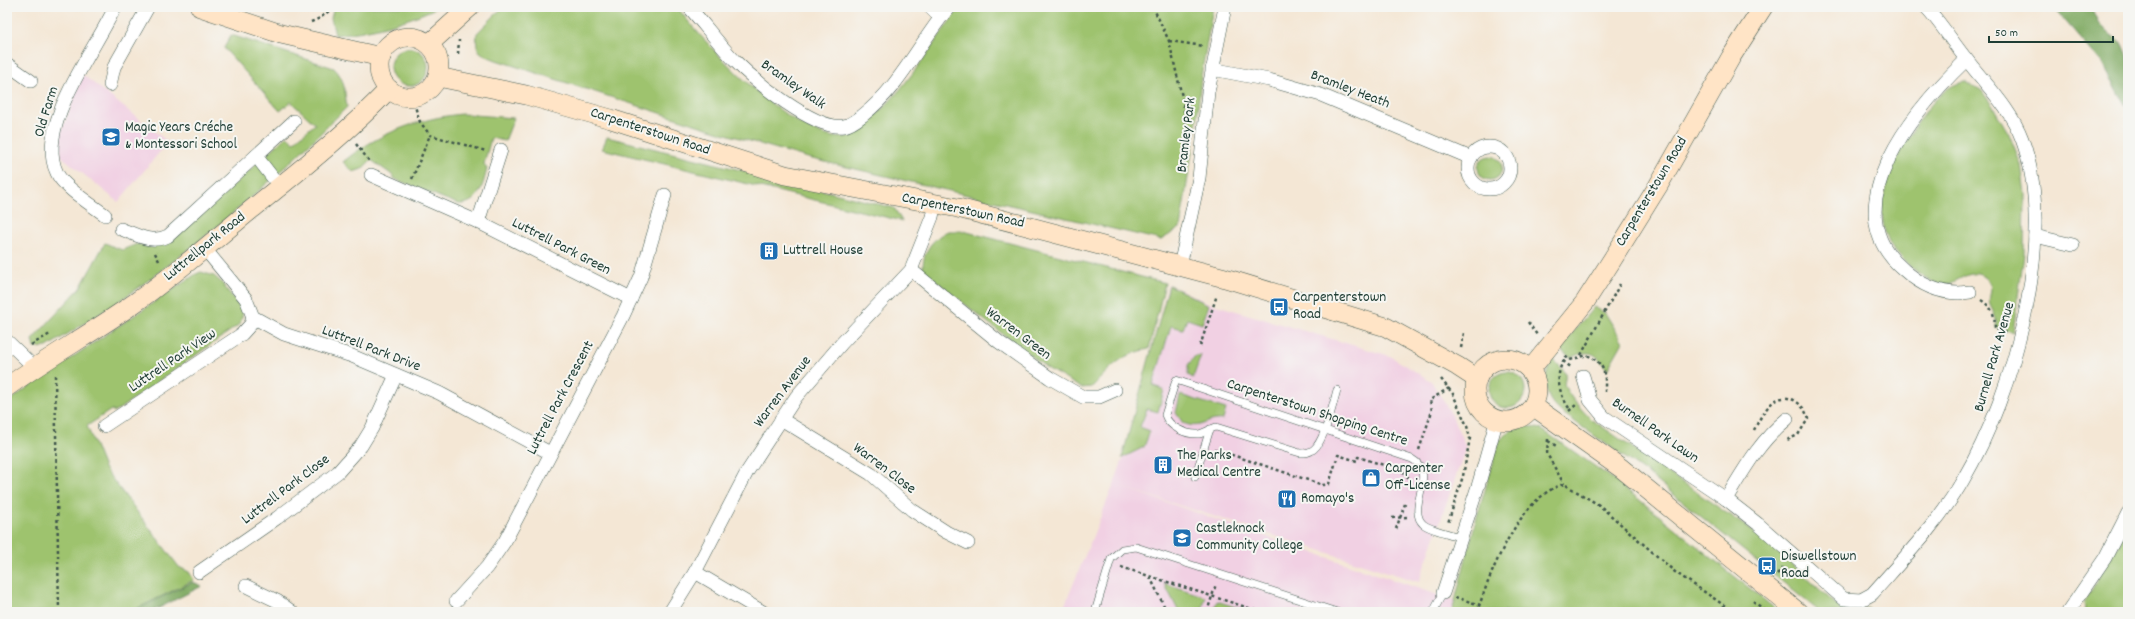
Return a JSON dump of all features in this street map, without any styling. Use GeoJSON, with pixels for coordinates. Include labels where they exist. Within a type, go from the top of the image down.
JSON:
{"type":"FeatureCollection","features":[{"type":"Feature","properties":{"kind":"street","name":"Old Farm"},"geometry":{"type":"LineString","coordinates":[[105,215],[62,181],[57,174],[52,160],[52,149],[58,122],[77,72],[115,7]]}},
{"type":"Feature","properties":{"kind":"street"},"geometry":{"type":"LineString","coordinates":[[110,85],[114,68],[148,7]]}},
{"type":"Feature","properties":{"kind":"street"},"geometry":{"type":"LineString","coordinates":[[200,7],[281,34],[381,57]]}},
{"type":"Feature","properties":{"kind":"street"},"geometry":{"type":"LineString","coordinates":[[429,44],[470,7]]}},
{"type":"Feature","properties":{"kind":"street","name":"Bramley Walk"},"geometry":{"type":"LineString","coordinates":[[689,7],[720,44],[748,73],[807,117],[825,125],[835,126],[845,126],[854,121],[882,98],[905,71],[940,17],[949,7]]}},
{"type":"Feature","properties":{"kind":"street"},"geometry":{"type":"LineString","coordinates":[[930,7],[940,17]]}},
{"type":"Feature","properties":{"kind":"street","name":"Bramley Park"},"geometry":{"type":"LineString","coordinates":[[1180,266],[1199,178],[1212,69],[1224,7]]}},
{"type":"Feature","properties":{"kind":"street","name":"Carpenterstown Road"},"geometry":{"type":"LineString","coordinates":[[1530,370],[1585,302],[1612,260],[1658,186],[1728,62],[1763,7]]}},
{"type":"Feature","properties":{"kind":"street","name":"Burnell Park Avenue"},"geometry":{"type":"LineString","coordinates":[[1853,601],[1869,597],[1935,521],[1963,481],[1994,417],[2024,324],[2031,282],[2035,236],[2033,193],[2028,160],[2022,138],[2003,106],[1926,7]]}},
{"type":"Feature","properties":{"kind":"street"},"geometry":{"type":"LineString","coordinates":[[411,37],[421,39],[429,44],[439,59],[438,77],[427,91],[412,97],[403,96],[389,89],[380,74],[381,57],[393,42],[402,38],[411,37]]}},
{"type":"Feature","properties":{"kind":"street"},"geometry":{"type":"LineString","coordinates":[[1966,60],[1937,88],[1905,130],[1885,167],[1875,207],[1879,235],[1886,249],[1900,267],[1918,280],[1942,292],[1957,294],[1970,292]]}},
{"type":"Feature","properties":{"kind":"street"},"geometry":{"type":"LineString","coordinates":[[7,64],[31,81]]}},
{"type":"Feature","properties":{"kind":"street","name":"Bramley Heath"},"geometry":{"type":"LineString","coordinates":[[1212,69],[1269,80],[1321,94],[1470,158]]}},
{"type":"Feature","properties":{"kind":"street","name":"Carpenterstown Road"},"geometry":{"type":"LineString","coordinates":[[438,77],[540,99],[611,119],[786,175],[935,203],[1012,220],[1225,278],[1386,327],[1457,366],[1477,379]]}},
{"type":"Feature","properties":{"kind":"street","name":"Luttrellpark Road"},"geometry":{"type":"LineString","coordinates":[[7,388],[34,367],[136,302],[205,249],[345,132],[389,89]]}},
{"type":"Feature","properties":{"kind":"street"},"geometry":{"type":"LineString","coordinates":[[121,229],[151,240],[159,240],[168,236],[294,121]]}},
{"type":"Feature","properties":{"kind":"street"},"geometry":{"type":"LineString","coordinates":[[478,222],[501,150]]}},
{"type":"Feature","properties":{"kind":"street"},"geometry":{"type":"LineString","coordinates":[[256,156],[280,186]]}},
{"type":"Feature","properties":{"kind":"street","name":"Luttrell Park Green"},"geometry":{"type":"LineString","coordinates":[[371,176],[478,222],[631,299]]}},
{"type":"Feature","properties":{"kind":"street","name":"Luttrell Park Crescent"},"geometry":{"type":"LineString","coordinates":[[456,601],[488,567],[505,541],[631,299],[650,248],[665,196]]}},
{"type":"Feature","properties":{"kind":"street","name":"Warren Avenue"},"geometry":{"type":"LineString","coordinates":[[670,612],[695,572],[746,473],[781,419],[816,372],[911,270],[929,226],[935,203]]}},
{"type":"Feature","properties":{"kind":"street"},"geometry":{"type":"LineString","coordinates":[[2035,236],[2073,244]]}},
{"type":"Feature","properties":{"kind":"street"},"geometry":{"type":"LineString","coordinates":[[205,249],[246,299],[253,317]]}},
{"type":"Feature","properties":{"kind":"street","name":"Warren Green"},"geometry":{"type":"LineString","coordinates":[[911,270],[999,342],[1050,378],[1083,397],[1099,397],[1115,390]]}},
{"type":"Feature","properties":{"kind":"street","name":"Luttrell Park Drive"},"geometry":{"type":"LineString","coordinates":[[253,317],[284,334],[352,356],[453,400],[550,452]]}},
{"type":"Feature","properties":{"kind":"street","name":"Luttrell Park View"},"geometry":{"type":"LineString","coordinates":[[104,426],[242,334],[251,324],[253,317]]}},
{"type":"Feature","properties":{"kind":"street"},"geometry":{"type":"LineString","coordinates":[[7,341],[34,367]]}},
{"type":"Feature","properties":{"kind":"street"},"geometry":{"type":"LineString","coordinates":[[1498,360],[1515,360],[1530,370],[1535,379],[1537,390],[1533,406],[1525,414],[1516,419],[1506,421],[1497,419],[1486,413],[1478,403],[1475,391],[1477,379],[1487,365],[1498,360]]}},
{"type":"Feature","properties":{"kind":"street","name":"Luttrell Park Close"},"geometry":{"type":"LineString","coordinates":[[199,572],[278,518],[338,472],[361,446],[372,428],[396,375]]}},
{"type":"Feature","properties":{"kind":"street","name":"Burnell Park Lawn"},"geometry":{"type":"LineString","coordinates":[[1583,376],[1590,400],[1604,417],[1726,499],[1758,524],[1837,594],[1844,599],[1853,601]]}},
{"type":"Feature","properties":{"kind":"street"},"geometry":{"type":"LineString","coordinates":[[1533,406],[1621,468],[1798,612]]}},
{"type":"Feature","properties":{"kind":"street","name":"Warren Close"},"geometry":{"type":"LineString","coordinates":[[781,419],[870,474],[912,510],[946,532],[968,543]]}},
{"type":"Feature","properties":{"kind":"street"},"geometry":{"type":"LineString","coordinates":[[1443,593],[1479,483],[1497,419]]}},
{"type":"Feature","properties":{"kind":"street"},"geometry":{"type":"LineString","coordinates":[[1726,499],[1750,459],[1769,434],[1787,419]]}},
{"type":"Feature","properties":{"kind":"street"},"geometry":{"type":"LineString","coordinates":[[2071,611],[2105,558],[2128,513]]}},
{"type":"Feature","properties":{"kind":"street"},"geometry":{"type":"LineString","coordinates":[[695,572],[763,612]]}},
{"type":"Feature","properties":{"kind":"street"},"geometry":{"type":"LineString","coordinates":[[246,586],[277,601],[292,612]]}},
{"type":"Feature","properties":{"kind":"lane","name":"Carpenterstown Shopping Centre"},"geometry":{"type":"LineString","coordinates":[[1210,429],[1200,434],[1194,434],[1176,428],[1167,420],[1165,415],[1176,380],[1325,428],[1418,462],[1422,470],[1418,516],[1426,526],[1461,538]]}},
{"type":"Feature","properties":{"kind":"lane"},"geometry":{"type":"LineString","coordinates":[[1195,477],[1210,429],[1219,428],[1300,453],[1307,453],[1318,446],[1337,390]]}},
{"type":"Feature","properties":{"kind":"lane"},"geometry":{"type":"LineString","coordinates":[[1095,612],[1110,564],[1118,551],[1127,547],[1136,547],[1337,612]]}},
{"type":"Feature","properties":{"kind":"lane"},"geometry":{"type":"LineString","coordinates":[[1433,612],[1443,593]]}},
{"type":"Feature","properties":{"kind":"path"},"geometry":{"type":"LineString","coordinates":[[307,24],[320,18],[334,7]]}},
{"type":"Feature","properties":{"kind":"path"},"geometry":{"type":"LineString","coordinates":[[1153,7],[1169,41],[1183,101],[1188,144]]}},
{"type":"Feature","properties":{"kind":"path"},"geometry":{"type":"LineString","coordinates":[[1169,41],[1216,47]]}},
{"type":"Feature","properties":{"kind":"path"},"geometry":{"type":"LineString","coordinates":[[412,97],[420,122],[430,135],[487,152],[501,150]]}},
{"type":"Feature","properties":{"kind":"path"},"geometry":{"type":"LineString","coordinates":[[345,132],[371,163],[371,176]]}},
{"type":"Feature","properties":{"kind":"path"},"geometry":{"type":"LineString","coordinates":[[406,192],[430,135]]}},
{"type":"Feature","properties":{"kind":"path"},"geometry":{"type":"LineString","coordinates":[[1200,346],[1216,294],[1221,295],[1225,278]]}},
{"type":"Feature","properties":{"kind":"path"},"geometry":{"type":"LineString","coordinates":[[1970,292],[1992,310],[1995,315],[1995,329],[2006,333],[2004,340]]}},
{"type":"Feature","properties":{"kind":"path"},"geometry":{"type":"LineString","coordinates":[[55,354],[59,612]]}},
{"type":"Feature","properties":{"kind":"path"},"geometry":{"type":"LineString","coordinates":[[1570,410],[1562,397],[1558,374],[1566,357],[1570,360],[1587,355],[1597,361],[1606,374],[1605,396]]}},
{"type":"Feature","properties":{"kind":"path"},"geometry":{"type":"LineString","coordinates":[[1437,374],[1449,388],[1467,426],[1470,438],[1463,476],[1446,532]]}},
{"type":"Feature","properties":{"kind":"path"},"geometry":{"type":"LineString","coordinates":[[1403,471],[1418,452],[1431,415],[1430,400],[1449,388]]}},
{"type":"Feature","properties":{"kind":"path"},"geometry":{"type":"LineString","coordinates":[[1752,432],[1769,405],[1781,398],[1790,398],[1803,407],[1808,419],[1798,436],[1791,440],[1780,442]]}},
{"type":"Feature","properties":{"kind":"path"},"geometry":{"type":"LineString","coordinates":[[1557,424],[1548,439],[1546,449],[1549,458],[1562,476],[1564,484]]}},
{"type":"Feature","properties":{"kind":"path"},"geometry":{"type":"LineString","coordinates":[[1219,428],[1213,448],[1323,485],[1329,484],[1338,455],[1356,461],[1358,457],[1403,471],[1411,483]]}},
{"type":"Feature","properties":{"kind":"path"},"geometry":{"type":"LineString","coordinates":[[1477,612],[1495,562],[1512,534],[1532,506],[1552,487],[1564,484],[1599,505],[1675,572],[1732,612]]}},
{"type":"Feature","properties":{"kind":"path"},"geometry":{"type":"LineString","coordinates":[[1396,529],[1407,499]]}},
{"type":"Feature","properties":{"kind":"path"},"geometry":{"type":"LineString","coordinates":[[1766,586],[1794,556]]}},
{"type":"Feature","properties":{"kind":"path"},"geometry":{"type":"LineString","coordinates":[[1110,564],[1261,612]]}},
{"type":"Feature","properties":{"kind":"path"},"geometry":{"type":"LineString","coordinates":[[1207,612],[1220,574]]}},
{"type":"Feature","properties":{"kind":"path"},"geometry":{"type":"LineString","coordinates":[[1149,576],[1167,612]]}},
{"type":"Feature","properties":{"kind":"path"},"geometry":{"type":"LineString","coordinates":[[1443,593],[1480,605]]}},
{"type":"Feature","properties":{"kind":"shaded area","name":"Magic Years Créche & Montessori School"},"geometry":{"type":"Polygon","coordinates":[[[83,75],[168,142],[118,202],[61,156],[60,135],[83,75]]]}},
{"type":"Feature","properties":{"kind":"shaded area"},"geometry":{"type":"Polygon","coordinates":[[[1168,284],[1209,303],[1390,356],[1431,381],[1449,410],[1466,447],[1419,582],[1119,486],[1455,601],[1452,612],[1062,612],[1114,484],[1130,439],[1168,284]]]}},
{"type":"Feature","properties":{"kind":"green space"},"geometry":{"type":"Polygon","coordinates":[[[334,7],[438,7],[413,18],[388,26],[335,35],[331,18],[334,7]]]}},
{"type":"Feature","properties":{"kind":"green space"},"geometry":{"type":"Polygon","coordinates":[[[503,7],[677,7],[709,44],[758,92],[785,114],[811,129],[835,137],[854,134],[866,125],[889,102],[911,76],[960,7],[1213,7],[1201,77],[1197,120],[1180,228],[1161,240],[808,158],[719,132],[496,60],[479,51],[477,44],[477,33],[503,7]]]}},
{"type":"Feature","properties":{"kind":"green space"},"geometry":{"type":"Polygon","coordinates":[[[2053,7],[2091,7],[2098,22],[2123,44],[2128,56],[2128,110],[2102,63],[2053,7]]]}},
{"type":"Feature","properties":{"kind":"green space"},"geometry":{"type":"Polygon","coordinates":[[[231,35],[334,68],[343,81],[347,107],[267,184],[181,256],[94,318],[47,347],[34,348],[32,340],[80,288],[105,243],[122,250],[137,244],[148,247],[168,244],[287,136],[294,142],[315,124],[291,102],[280,111],[224,48],[231,35]]]}},
{"type":"Feature","properties":{"kind":"green space"},"geometry":{"type":"Polygon","coordinates":[[[405,48],[413,48],[423,53],[427,60],[427,74],[423,81],[413,86],[405,86],[395,81],[393,78],[390,71],[390,63],[395,53],[398,51],[405,48]]]}},
{"type":"Feature","properties":{"kind":"green space"},"geometry":{"type":"Polygon","coordinates":[[[1966,82],[1981,90],[1992,105],[2009,134],[2021,164],[2025,194],[2024,254],[2013,332],[1996,327],[1995,317],[1989,301],[1991,289],[1989,282],[1986,279],[1980,275],[1974,274],[1944,285],[1933,282],[1913,269],[1894,249],[1889,242],[1884,225],[1882,210],[1888,179],[1909,136],[1938,97],[1958,83],[1966,82]]]}},
{"type":"Feature","properties":{"kind":"green space"},"geometry":{"type":"Polygon","coordinates":[[[462,114],[514,118],[505,141],[491,138],[484,164],[487,169],[484,181],[479,193],[471,201],[458,204],[395,179],[391,174],[371,160],[362,169],[353,172],[343,162],[370,143],[399,129],[430,119],[462,114]]]}},
{"type":"Feature","properties":{"kind":"green space"},"geometry":{"type":"Polygon","coordinates":[[[607,137],[894,208],[902,221],[602,149],[607,137]]]}},
{"type":"Feature","properties":{"kind":"green space"},"geometry":{"type":"Polygon","coordinates":[[[1490,156],[1495,157],[1501,163],[1501,173],[1495,179],[1490,180],[1485,179],[1479,173],[1478,168],[1479,163],[1485,157],[1490,156]]]}},
{"type":"Feature","properties":{"kind":"green space"},"geometry":{"type":"Polygon","coordinates":[[[948,231],[963,231],[1165,283],[1149,349],[1139,351],[1123,358],[1111,367],[1092,387],[1081,388],[1047,368],[923,270],[924,257],[930,246],[948,231]]]}},
{"type":"Feature","properties":{"kind":"green space"},"geometry":{"type":"Polygon","coordinates":[[[201,272],[214,276],[221,282],[240,307],[243,313],[240,324],[115,412],[111,410],[87,426],[104,468],[179,567],[189,572],[194,580],[130,612],[7,612],[7,403],[28,387],[201,272]]]}},
{"type":"Feature","properties":{"kind":"green space"},"geometry":{"type":"Polygon","coordinates":[[[1169,285],[1209,305],[1202,324],[1187,319],[1183,329],[1171,326],[1153,385],[1164,390],[1158,412],[1147,409],[1140,427],[1150,431],[1144,447],[1122,458],[1169,285]]]}},
{"type":"Feature","properties":{"kind":"green space"},"geometry":{"type":"Polygon","coordinates":[[[1594,307],[1605,313],[1623,342],[1607,370],[1600,360],[1592,354],[1583,353],[1571,358],[1559,349],[1594,307]]]}},
{"type":"Feature","properties":{"kind":"green space"},"geometry":{"type":"Polygon","coordinates":[[[1201,355],[1193,378],[1188,375],[1188,365],[1195,356],[1201,355]]]}},
{"type":"Feature","properties":{"kind":"green space"},"geometry":{"type":"Polygon","coordinates":[[[1552,360],[1560,366],[1564,372],[1564,385],[1570,396],[1591,419],[1748,528],[1772,546],[1840,608],[1851,612],[1820,612],[1648,474],[1560,411],[1550,399],[1546,387],[1547,374],[1552,360]]]}},
{"type":"Feature","properties":{"kind":"green space"},"geometry":{"type":"Polygon","coordinates":[[[1507,372],[1520,377],[1525,390],[1520,403],[1507,408],[1494,403],[1489,390],[1494,377],[1507,372]]]}},
{"type":"Feature","properties":{"kind":"green space"},"geometry":{"type":"Polygon","coordinates":[[[1180,395],[1226,409],[1223,420],[1212,421],[1195,426],[1183,423],[1176,413],[1180,395]]]}},
{"type":"Feature","properties":{"kind":"green space"},"geometry":{"type":"Polygon","coordinates":[[[1526,426],[1541,429],[1616,481],[1779,612],[1452,612],[1476,520],[1500,440],[1512,430],[1526,426]]]}},
{"type":"Feature","properties":{"kind":"green space"},"geometry":{"type":"Polygon","coordinates":[[[2128,528],[2128,612],[2085,612],[2084,601],[2128,528]]]}},
{"type":"Feature","properties":{"kind":"green space"},"geometry":{"type":"Polygon","coordinates":[[[193,582],[202,586],[151,612],[130,612],[193,582]]]}},
{"type":"Feature","properties":{"kind":"green space"},"geometry":{"type":"Polygon","coordinates":[[[1164,583],[1206,597],[1201,612],[1179,612],[1164,583]]]}},
{"type":"Feature","properties":{"kind":"green space"},"geometry":{"type":"Polygon","coordinates":[[[1217,601],[1251,612],[1213,612],[1217,601]]]}},
{"type":"Feature","properties":{"kind":"green space"},"geometry":{"type":"Polygon","coordinates":[[[1868,608],[1870,612],[1851,612],[1868,608]]]}},
{"type":"Feature","properties":{"kind":"place","name":"Magic Years Créche & Montessori School"},"geometry":{"type":"Point","coordinates":[111,137]}},
{"type":"Feature","properties":{"kind":"place","name":"Luttrell House"},"geometry":{"type":"Point","coordinates":[769,251]}},
{"type":"Feature","properties":{"kind":"place","name":"Carpenterstown Road"},"geometry":{"type":"Point","coordinates":[1279,307]}},
{"type":"Feature","properties":{"kind":"place","name":"The Parks Medical Centre"},"geometry":{"type":"Point","coordinates":[1163,465]}},
{"type":"Feature","properties":{"kind":"place","name":"Carpenter Off-License"},"geometry":{"type":"Point","coordinates":[1371,478]}},
{"type":"Feature","properties":{"kind":"place","name":"Romayo's"},"geometry":{"type":"Point","coordinates":[1287,499]}},
{"type":"Feature","properties":{"kind":"place","name":"Castleknock Community College"},"geometry":{"type":"Point","coordinates":[1182,538]}},
{"type":"Feature","properties":{"kind":"place","name":"Diswellstown Road"},"geometry":{"type":"Point","coordinates":[1767,566]}}]}
